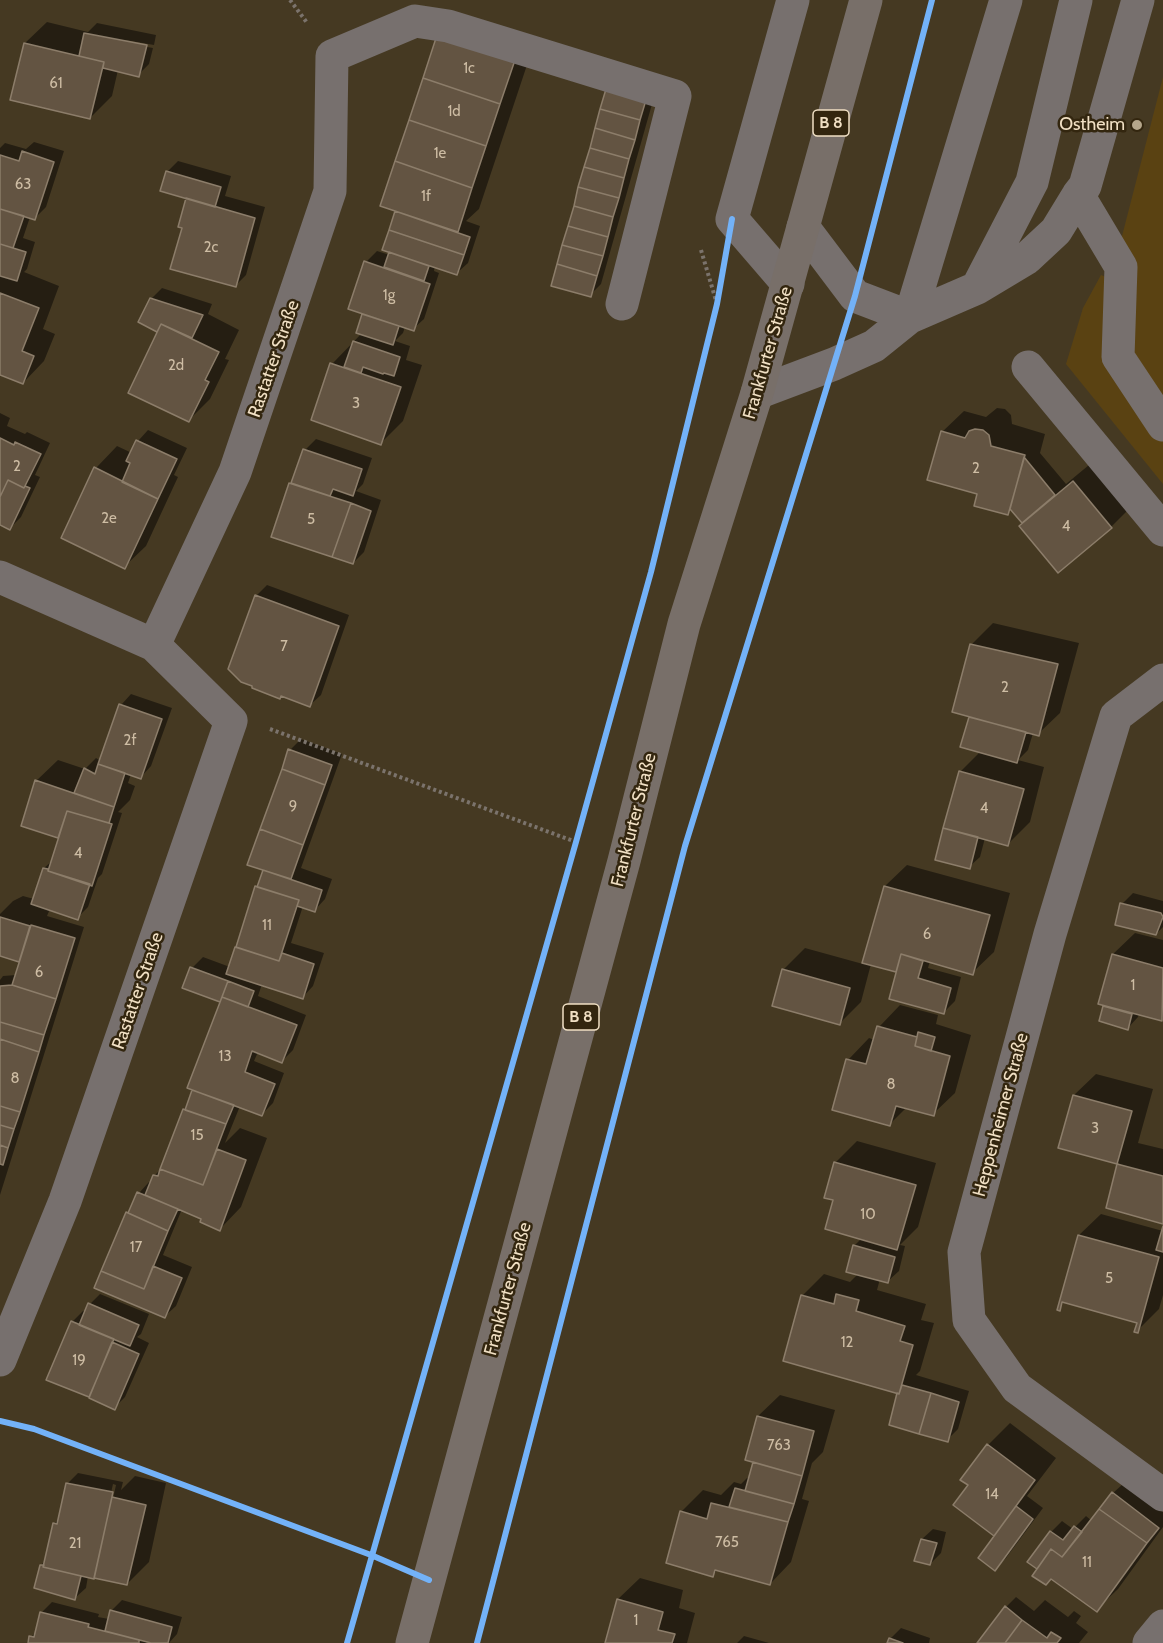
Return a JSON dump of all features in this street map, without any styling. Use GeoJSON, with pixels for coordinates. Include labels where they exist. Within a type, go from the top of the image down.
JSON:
{"type":"FeatureCollection","features":[{"type":"Feature","properties":{"kind":"main road","name":"Frankfurter Straße"},"geometry":{"type":"LineString","coordinates":[[412,1643],[621,872],[684,624],[757,393],[788,284],[857,6]]}},
{"type":"Feature","properties":{"kind":"street"},"geometry":{"type":"LineString","coordinates":[[788,284],[732,219],[793,0]]}},
{"type":"Feature","properties":{"kind":"street"},"geometry":{"type":"LineString","coordinates":[[910,317],[1006,0]]}},
{"type":"Feature","properties":{"kind":"street"},"geometry":{"type":"LineString","coordinates":[[977,288],[1032,182],[1076,0]]}},
{"type":"Feature","properties":{"kind":"street"},"geometry":{"type":"LineString","coordinates":[[757,393],[874,346],[910,317],[977,288],[1027,258],[1056,231],[1085,186],[1138,0]]}},
{"type":"Feature","properties":{"kind":"street","name":"Rastatter Straße"},"geometry":{"type":"LineString","coordinates":[[154,645],[235,472],[330,191],[332,56],[416,21],[448,26],[675,96],[622,304]]}},
{"type":"Feature","properties":{"kind":"street"},"geometry":{"type":"LineString","coordinates":[[1078,195],[1121,267],[1118,357],[1163,425]]}},
{"type":"Feature","properties":{"kind":"street"},"geometry":{"type":"LineString","coordinates":[[803,228],[855,296],[910,317]]}},
{"type":"Feature","properties":{"kind":"street"},"geometry":{"type":"LineString","coordinates":[[1028,367],[1163,530]]}},
{"type":"Feature","properties":{"kind":"street"},"geometry":{"type":"LineString","coordinates":[[0,577],[154,645],[231,721]]}},
{"type":"Feature","properties":{"kind":"street","name":"Heppenheimer Straße"},"geometry":{"type":"LineString","coordinates":[[1163,680],[1116,716],[1050,934],[964,1252],[969,1320],[1017,1388],[1163,1495]]}},
{"type":"Feature","properties":{"kind":"street","name":"Rastatter Straße"},"geometry":{"type":"LineString","coordinates":[[0,1360],[65,1201],[231,721]]}},
{"type":"Feature","properties":{"kind":"street"},"geometry":{"type":"LineString","coordinates":[[1149,1643],[1163,1626]]}},
{"type":"Feature","properties":{"kind":"path"},"geometry":{"type":"LineString","coordinates":[[231,721],[276,730],[576,842]]}},
{"type":"Feature","properties":{"kind":"shaded area"},"geometry":{"type":"Polygon","coordinates":[[[1163,77],[1163,484],[1066,364],[1083,308],[1101,275],[1111,279],[1163,77]]]}},
{"type":"Feature","properties":{"kind":"building"},"geometry":{"type":"Polygon","coordinates":[[[84,33],[147,45],[139,77],[103,68],[104,62],[79,56],[84,33]]]}},
{"type":"Feature","properties":{"kind":"building"},"geometry":{"type":"Polygon","coordinates":[[[437,35],[515,60],[500,104],[423,78],[437,35]]]}},
{"type":"Feature","properties":{"kind":"building"},"geometry":{"type":"Polygon","coordinates":[[[24,43],[104,62],[90,119],[10,100],[24,43]]]}},
{"type":"Feature","properties":{"kind":"building"},"geometry":{"type":"Polygon","coordinates":[[[423,78],[500,104],[486,146],[409,120],[423,78]]]}},
{"type":"Feature","properties":{"kind":"building"},"geometry":{"type":"Polygon","coordinates":[[[606,89],[646,100],[640,120],[600,109],[606,89]]]}},
{"type":"Feature","properties":{"kind":"building"},"geometry":{"type":"Polygon","coordinates":[[[600,109],[640,120],[635,140],[595,128],[600,109]]]}},
{"type":"Feature","properties":{"kind":"building"},"geometry":{"type":"Polygon","coordinates":[[[409,120],[486,146],[472,188],[395,161],[409,120]]]}},
{"type":"Feature","properties":{"kind":"building"},"geometry":{"type":"Polygon","coordinates":[[[595,128],[635,140],[629,159],[590,148],[595,128]]]}},
{"type":"Feature","properties":{"kind":"building"},"geometry":{"type":"Polygon","coordinates":[[[590,148],[629,159],[624,178],[584,167],[590,148]]]}},
{"type":"Feature","properties":{"kind":"building"},"geometry":{"type":"Polygon","coordinates":[[[22,151],[54,162],[35,220],[0,209],[0,155],[19,161],[22,151]]]}},
{"type":"Feature","properties":{"kind":"building"},"geometry":{"type":"Polygon","coordinates":[[[395,161],[472,188],[458,232],[380,206],[395,161]]]}},
{"type":"Feature","properties":{"kind":"building"},"geometry":{"type":"Polygon","coordinates":[[[584,167],[624,178],[619,198],[578,187],[584,167]]]}},
{"type":"Feature","properties":{"kind":"building"},"geometry":{"type":"Polygon","coordinates":[[[166,171],[221,187],[215,207],[160,191],[166,171]]]}},
{"type":"Feature","properties":{"kind":"building"},"geometry":{"type":"Polygon","coordinates":[[[578,187],[619,198],[613,217],[574,206],[578,187]]]}},
{"type":"Feature","properties":{"kind":"building"},"geometry":{"type":"Polygon","coordinates":[[[186,198],[255,218],[236,287],[170,269],[182,228],[178,227],[186,198]]]}},
{"type":"Feature","properties":{"kind":"building"},"geometry":{"type":"Polygon","coordinates":[[[574,206],[613,217],[608,237],[568,226],[574,206]]]}},
{"type":"Feature","properties":{"kind":"building"},"geometry":{"type":"Polygon","coordinates":[[[0,209],[24,216],[13,248],[0,244],[0,209]]]}},
{"type":"Feature","properties":{"kind":"building"},"geometry":{"type":"Polygon","coordinates":[[[395,211],[470,237],[464,255],[389,230],[395,211]]]}},
{"type":"Feature","properties":{"kind":"building"},"geometry":{"type":"Polygon","coordinates":[[[568,226],[608,237],[603,256],[562,245],[568,226]]]}},
{"type":"Feature","properties":{"kind":"building"},"geometry":{"type":"Polygon","coordinates":[[[389,230],[464,255],[457,275],[382,250],[389,230]]]}},
{"type":"Feature","properties":{"kind":"building"},"geometry":{"type":"Polygon","coordinates":[[[0,244],[26,252],[17,281],[0,276],[0,244]]]}},
{"type":"Feature","properties":{"kind":"building"},"geometry":{"type":"Polygon","coordinates":[[[562,245],[603,256],[597,276],[557,264],[562,245]]]}},
{"type":"Feature","properties":{"kind":"building"},"geometry":{"type":"Polygon","coordinates":[[[389,252],[429,266],[424,281],[384,267],[389,252]]]}},
{"type":"Feature","properties":{"kind":"building"},"geometry":{"type":"Polygon","coordinates":[[[364,261],[430,284],[414,331],[348,309],[364,261]]]}},
{"type":"Feature","properties":{"kind":"building"},"geometry":{"type":"Polygon","coordinates":[[[557,264],[597,276],[591,297],[551,286],[557,264]]]}},
{"type":"Feature","properties":{"kind":"building"},"geometry":{"type":"Polygon","coordinates":[[[0,293],[39,308],[22,351],[34,356],[23,384],[0,375],[0,293]]]}},
{"type":"Feature","properties":{"kind":"building"},"geometry":{"type":"Polygon","coordinates":[[[150,298],[203,315],[192,338],[161,324],[157,332],[138,322],[150,298]]]}},
{"type":"Feature","properties":{"kind":"building"},"geometry":{"type":"Polygon","coordinates":[[[362,314],[399,326],[393,345],[356,333],[362,314]]]}},
{"type":"Feature","properties":{"kind":"building"},"geometry":{"type":"Polygon","coordinates":[[[161,324],[219,352],[205,380],[209,382],[189,422],[128,393],[161,324]]]}},
{"type":"Feature","properties":{"kind":"building"},"geometry":{"type":"Polygon","coordinates":[[[353,341],[400,357],[394,376],[363,367],[361,373],[344,367],[353,341]]]}},
{"type":"Feature","properties":{"kind":"building"},"geometry":{"type":"Polygon","coordinates":[[[330,363],[401,387],[381,445],[311,420],[330,363]]]}},
{"type":"Feature","properties":{"kind":"building"},"geometry":{"type":"Polygon","coordinates":[[[983,430],[989,435],[991,446],[1025,455],[1008,515],[974,506],[977,494],[927,480],[941,431],[965,438],[969,431],[983,430]]]}},
{"type":"Feature","properties":{"kind":"building"},"geometry":{"type":"Polygon","coordinates":[[[0,438],[41,454],[24,488],[8,480],[0,497],[0,438]]]}},
{"type":"Feature","properties":{"kind":"building"},"geometry":{"type":"Polygon","coordinates":[[[136,440],[177,459],[158,499],[122,482],[130,463],[126,461],[136,440]]]}},
{"type":"Feature","properties":{"kind":"building"},"geometry":{"type":"Polygon","coordinates":[[[303,449],[362,469],[353,496],[333,489],[330,496],[291,483],[303,449]]]}},
{"type":"Feature","properties":{"kind":"building"},"geometry":{"type":"Polygon","coordinates":[[[1024,457],[1055,495],[1022,523],[1010,509],[1024,457]]]}},
{"type":"Feature","properties":{"kind":"building"},"geometry":{"type":"Polygon","coordinates":[[[94,467],[158,499],[125,569],[61,538],[94,467]]]}},
{"type":"Feature","properties":{"kind":"building"},"geometry":{"type":"Polygon","coordinates":[[[8,480],[24,488],[25,486],[30,488],[10,530],[0,525],[0,497],[8,480]]]}},
{"type":"Feature","properties":{"kind":"building"},"geometry":{"type":"Polygon","coordinates":[[[1073,481],[1112,528],[1058,573],[1019,526],[1073,481]]]}},
{"type":"Feature","properties":{"kind":"building"},"geometry":{"type":"Polygon","coordinates":[[[289,483],[351,503],[332,557],[271,537],[289,483]]]}},
{"type":"Feature","properties":{"kind":"building"},"geometry":{"type":"Polygon","coordinates":[[[351,503],[371,511],[353,564],[332,557],[351,503]]]}},
{"type":"Feature","properties":{"kind":"building"},"geometry":{"type":"Polygon","coordinates":[[[255,595],[339,626],[310,707],[252,688],[241,682],[228,669],[255,595]]]}},
{"type":"Feature","properties":{"kind":"building"},"geometry":{"type":"Polygon","coordinates":[[[970,644],[1058,664],[1039,736],[952,712],[970,644]]]}},
{"type":"Feature","properties":{"kind":"building"},"geometry":{"type":"Polygon","coordinates":[[[119,704],[162,719],[141,779],[98,764],[119,704]]]}},
{"type":"Feature","properties":{"kind":"building"},"geometry":{"type":"Polygon","coordinates":[[[969,717],[1026,732],[1017,763],[960,747],[969,717]]]}},
{"type":"Feature","properties":{"kind":"building"},"geometry":{"type":"Polygon","coordinates":[[[288,749],[332,765],[325,785],[282,769],[288,749]]]}},
{"type":"Feature","properties":{"kind":"building"},"geometry":{"type":"Polygon","coordinates":[[[98,764],[125,773],[114,807],[74,793],[84,768],[95,774],[98,764]]]}},
{"type":"Feature","properties":{"kind":"building"},"geometry":{"type":"Polygon","coordinates":[[[282,769],[325,785],[303,845],[260,829],[282,769]]]}},
{"type":"Feature","properties":{"kind":"building"},"geometry":{"type":"Polygon","coordinates":[[[959,771],[1024,789],[1008,846],[943,828],[959,771]]]}},
{"type":"Feature","properties":{"kind":"building"},"geometry":{"type":"Polygon","coordinates":[[[35,780],[114,807],[109,823],[67,811],[58,838],[21,826],[35,780]]]}},
{"type":"Feature","properties":{"kind":"building"},"geometry":{"type":"Polygon","coordinates":[[[67,811],[112,824],[92,886],[48,871],[67,811]]]}},
{"type":"Feature","properties":{"kind":"building"},"geometry":{"type":"Polygon","coordinates":[[[943,828],[978,837],[970,869],[935,860],[943,828]]]}},
{"type":"Feature","properties":{"kind":"building"},"geometry":{"type":"Polygon","coordinates":[[[260,829],[303,845],[291,879],[247,865],[260,829]]]}},
{"type":"Feature","properties":{"kind":"building"},"geometry":{"type":"Polygon","coordinates":[[[43,868],[90,884],[78,920],[31,904],[43,868]]]}},
{"type":"Feature","properties":{"kind":"building"},"geometry":{"type":"Polygon","coordinates":[[[263,870],[322,890],[315,912],[297,906],[299,900],[257,887],[263,870]]]}},
{"type":"Feature","properties":{"kind":"building"},"geometry":{"type":"Polygon","coordinates":[[[255,886],[299,900],[279,961],[236,947],[255,886]]]}},
{"type":"Feature","properties":{"kind":"building"},"geometry":{"type":"Polygon","coordinates":[[[884,886],[990,915],[973,975],[901,954],[896,972],[862,963],[884,886]]]}},
{"type":"Feature","properties":{"kind":"building"},"geometry":{"type":"Polygon","coordinates":[[[1120,903],[1161,913],[1163,917],[1156,935],[1115,925],[1120,903]]]}},
{"type":"Feature","properties":{"kind":"building"},"geometry":{"type":"Polygon","coordinates":[[[0,917],[30,926],[19,962],[0,956],[0,917]]]}},
{"type":"Feature","properties":{"kind":"building"},"geometry":{"type":"Polygon","coordinates":[[[31,925],[75,938],[56,999],[12,985],[31,925]]]}},
{"type":"Feature","properties":{"kind":"building"},"geometry":{"type":"Polygon","coordinates":[[[235,947],[279,961],[282,953],[314,964],[303,999],[226,974],[235,947]]]}},
{"type":"Feature","properties":{"kind":"building"},"geometry":{"type":"Polygon","coordinates":[[[901,954],[923,961],[918,978],[951,988],[944,1014],[889,999],[901,954]]]}},
{"type":"Feature","properties":{"kind":"building"},"geometry":{"type":"Polygon","coordinates":[[[1112,954],[1163,968],[1162,1021],[1098,1004],[1112,954]]]}},
{"type":"Feature","properties":{"kind":"building"},"geometry":{"type":"Polygon","coordinates":[[[190,967],[228,981],[220,1002],[182,988],[190,967]]]}},
{"type":"Feature","properties":{"kind":"building"},"geometry":{"type":"Polygon","coordinates":[[[782,969],[850,988],[840,1025],[772,1006],[782,969]]]}},
{"type":"Feature","properties":{"kind":"building"},"geometry":{"type":"Polygon","coordinates":[[[228,981],[254,991],[248,1007],[222,997],[228,981]]]}},
{"type":"Feature","properties":{"kind":"building"},"geometry":{"type":"Polygon","coordinates":[[[12,985],[56,999],[44,1035],[0,1022],[0,986],[12,985]]]}},
{"type":"Feature","properties":{"kind":"building"},"geometry":{"type":"Polygon","coordinates":[[[222,997],[297,1025],[282,1063],[252,1051],[245,1072],[275,1084],[262,1116],[187,1088],[222,997]]]}},
{"type":"Feature","properties":{"kind":"building"},"geometry":{"type":"Polygon","coordinates":[[[1103,1006],[1132,1014],[1128,1030],[1099,1021],[1103,1006]]]}},
{"type":"Feature","properties":{"kind":"building"},"geometry":{"type":"Polygon","coordinates":[[[0,1022],[44,1035],[39,1052],[0,1039],[0,1022]]]}},
{"type":"Feature","properties":{"kind":"building"},"geometry":{"type":"Polygon","coordinates":[[[877,1026],[917,1037],[915,1046],[950,1056],[934,1116],[896,1106],[890,1126],[832,1110],[846,1059],[866,1064],[877,1026]]]}},
{"type":"Feature","properties":{"kind":"building"},"geometry":{"type":"Polygon","coordinates":[[[918,1032],[935,1037],[931,1051],[915,1046],[918,1032]]]}},
{"type":"Feature","properties":{"kind":"building"},"geometry":{"type":"Polygon","coordinates":[[[0,1039],[39,1052],[20,1112],[0,1106],[0,1039]]]}},
{"type":"Feature","properties":{"kind":"building"},"geometry":{"type":"Polygon","coordinates":[[[192,1090],[234,1105],[226,1124],[185,1110],[192,1090]]]}},
{"type":"Feature","properties":{"kind":"building"},"geometry":{"type":"Polygon","coordinates":[[[1073,1095],[1132,1111],[1117,1164],[1058,1148],[1073,1095]]]}},
{"type":"Feature","properties":{"kind":"building"},"geometry":{"type":"Polygon","coordinates":[[[0,1106],[20,1112],[14,1129],[0,1125],[0,1106]]]}},
{"type":"Feature","properties":{"kind":"building"},"geometry":{"type":"Polygon","coordinates":[[[183,1109],[226,1124],[203,1185],[160,1169],[183,1109]]]}},
{"type":"Feature","properties":{"kind":"building"},"geometry":{"type":"Polygon","coordinates":[[[0,1125],[14,1129],[8,1148],[0,1145],[0,1125]]]}},
{"type":"Feature","properties":{"kind":"building"},"geometry":{"type":"Polygon","coordinates":[[[0,1145],[8,1148],[3,1165],[0,1164],[0,1145]]]}},
{"type":"Feature","properties":{"kind":"building"},"geometry":{"type":"Polygon","coordinates":[[[217,1149],[246,1160],[220,1231],[200,1222],[201,1219],[145,1195],[153,1175],[158,1176],[160,1169],[203,1185],[217,1149]]]}},
{"type":"Feature","properties":{"kind":"building"},"geometry":{"type":"Polygon","coordinates":[[[834,1162],[916,1185],[897,1250],[825,1229],[833,1200],[824,1198],[834,1162]]]}},
{"type":"Feature","properties":{"kind":"building"},"geometry":{"type":"Polygon","coordinates":[[[1117,1164],[1163,1176],[1163,1224],[1106,1208],[1117,1164]]]}},
{"type":"Feature","properties":{"kind":"building"},"geometry":{"type":"Polygon","coordinates":[[[137,1192],[178,1209],[168,1231],[128,1213],[137,1192]]]}},
{"type":"Feature","properties":{"kind":"building"},"geometry":{"type":"Polygon","coordinates":[[[126,1212],[168,1231],[144,1289],[101,1271],[126,1212]]]}},
{"type":"Feature","properties":{"kind":"building"},"geometry":{"type":"Polygon","coordinates":[[[1163,1226],[1163,1252],[1156,1250],[1163,1226]]]}},
{"type":"Feature","properties":{"kind":"building"},"geometry":{"type":"Polygon","coordinates":[[[1078,1235],[1159,1257],[1138,1333],[1134,1332],[1137,1323],[1062,1302],[1060,1311],[1057,1310],[1078,1235]]]}},
{"type":"Feature","properties":{"kind":"building"},"geometry":{"type":"Polygon","coordinates":[[[853,1245],[895,1257],[888,1283],[846,1272],[853,1245]]]}},
{"type":"Feature","properties":{"kind":"building"},"geometry":{"type":"Polygon","coordinates":[[[153,1266],[182,1278],[165,1318],[94,1288],[101,1271],[144,1289],[153,1266]]]}},
{"type":"Feature","properties":{"kind":"building"},"geometry":{"type":"Polygon","coordinates":[[[836,1294],[859,1300],[856,1311],[905,1326],[900,1341],[913,1345],[899,1394],[783,1361],[801,1295],[834,1304],[836,1294]]]}},
{"type":"Feature","properties":{"kind":"building"},"geometry":{"type":"Polygon","coordinates":[[[88,1303],[139,1325],[130,1346],[79,1325],[88,1303]]]}},
{"type":"Feature","properties":{"kind":"building"},"geometry":{"type":"Polygon","coordinates":[[[71,1321],[114,1339],[89,1397],[46,1380],[71,1321]]]}},
{"type":"Feature","properties":{"kind":"building"},"geometry":{"type":"Polygon","coordinates":[[[112,1342],[139,1354],[115,1410],[89,1398],[112,1342]]]}},
{"type":"Feature","properties":{"kind":"building"},"geometry":{"type":"Polygon","coordinates":[[[902,1385],[931,1393],[919,1434],[889,1425],[897,1393],[899,1394],[902,1385]]]}},
{"type":"Feature","properties":{"kind":"building"},"geometry":{"type":"Polygon","coordinates":[[[931,1393],[959,1402],[948,1442],[919,1434],[931,1393]]]}},
{"type":"Feature","properties":{"kind":"building"},"geometry":{"type":"Polygon","coordinates":[[[757,1416],[814,1431],[802,1476],[745,1460],[757,1416]]]}},
{"type":"Feature","properties":{"kind":"building"},"geometry":{"type":"Polygon","coordinates":[[[987,1444],[1035,1480],[994,1536],[953,1505],[968,1485],[960,1480],[987,1444]]]}},
{"type":"Feature","properties":{"kind":"building"},"geometry":{"type":"Polygon","coordinates":[[[753,1462],[802,1476],[794,1504],[745,1491],[753,1462]]]}},
{"type":"Feature","properties":{"kind":"building"},"geometry":{"type":"Polygon","coordinates":[[[66,1483],[113,1492],[94,1579],[43,1567],[53,1523],[57,1524],[66,1483]]]}},
{"type":"Feature","properties":{"kind":"building"},"geometry":{"type":"Polygon","coordinates":[[[735,1488],[794,1504],[788,1522],[729,1507],[735,1488]]]}},
{"type":"Feature","properties":{"kind":"building"},"geometry":{"type":"Polygon","coordinates":[[[1112,1492],[1159,1528],[1147,1543],[1099,1509],[1112,1492]]]}},
{"type":"Feature","properties":{"kind":"building"},"geometry":{"type":"Polygon","coordinates":[[[112,1497],[146,1505],[127,1585],[94,1578],[112,1497]]]}},
{"type":"Feature","properties":{"kind":"building"},"geometry":{"type":"Polygon","coordinates":[[[711,1503],[788,1522],[770,1585],[715,1570],[713,1577],[666,1563],[680,1511],[707,1519],[711,1503]]]}},
{"type":"Feature","properties":{"kind":"building"},"geometry":{"type":"Polygon","coordinates":[[[1016,1506],[1033,1519],[995,1571],[978,1558],[1016,1506]]]}},
{"type":"Feature","properties":{"kind":"building"},"geometry":{"type":"Polygon","coordinates":[[[1099,1509],[1147,1543],[1097,1612],[1051,1579],[1046,1585],[1032,1576],[1051,1549],[1062,1557],[1099,1509]]]}},
{"type":"Feature","properties":{"kind":"building"},"geometry":{"type":"Polygon","coordinates":[[[1074,1526],[1082,1532],[1062,1557],[1051,1549],[1037,1569],[1027,1562],[1050,1531],[1063,1540],[1074,1526]]]}},
{"type":"Feature","properties":{"kind":"building"},"geometry":{"type":"Polygon","coordinates":[[[921,1539],[937,1543],[930,1565],[914,1561],[921,1539]]]}},
{"type":"Feature","properties":{"kind":"building"},"geometry":{"type":"Polygon","coordinates":[[[40,1565],[81,1576],[75,1600],[34,1588],[40,1565]]]}},
{"type":"Feature","properties":{"kind":"building"},"geometry":{"type":"Polygon","coordinates":[[[617,1599],[663,1612],[658,1630],[675,1634],[672,1643],[605,1643],[617,1599]]]}},
{"type":"Feature","properties":{"kind":"building"},"geometry":{"type":"Polygon","coordinates":[[[1005,1606],[1022,1620],[1005,1643],[977,1643],[1005,1606]]]}},
{"type":"Feature","properties":{"kind":"building"},"geometry":{"type":"Polygon","coordinates":[[[110,1610],[172,1627],[168,1643],[151,1643],[105,1631],[110,1610]]]}},
{"type":"Feature","properties":{"kind":"building"},"geometry":{"type":"Polygon","coordinates":[[[40,1612],[89,1624],[88,1627],[139,1640],[139,1643],[28,1643],[29,1636],[34,1637],[40,1612]]]}},
{"type":"Feature","properties":{"kind":"building"},"geometry":{"type":"Polygon","coordinates":[[[1022,1620],[1047,1638],[1051,1632],[1061,1638],[1057,1643],[1005,1643],[1022,1620]]]}},
{"type":"Feature","properties":{"kind":"building"},"geometry":{"type":"Polygon","coordinates":[[[889,1638],[903,1643],[887,1643],[889,1638]]]}},
{"type":"Feature","properties":{"kind":"cycle path"},"geometry":{"type":"LineString","coordinates":[[477,1643],[685,846],[855,296],[932,0]]}},
{"type":"Feature","properties":{"kind":"cycle path"},"geometry":{"type":"LineString","coordinates":[[347,1643],[651,572],[717,304],[732,219]]}},
{"type":"Feature","properties":{"kind":"cycle path"},"geometry":{"type":"LineString","coordinates":[[0,1421],[34,1429],[371,1555],[429,1580]]}},
{"type":"Feature","properties":{"kind":"place","name":"Ostheim"},"geometry":{"type":"Point","coordinates":[1137,125]}}]}
